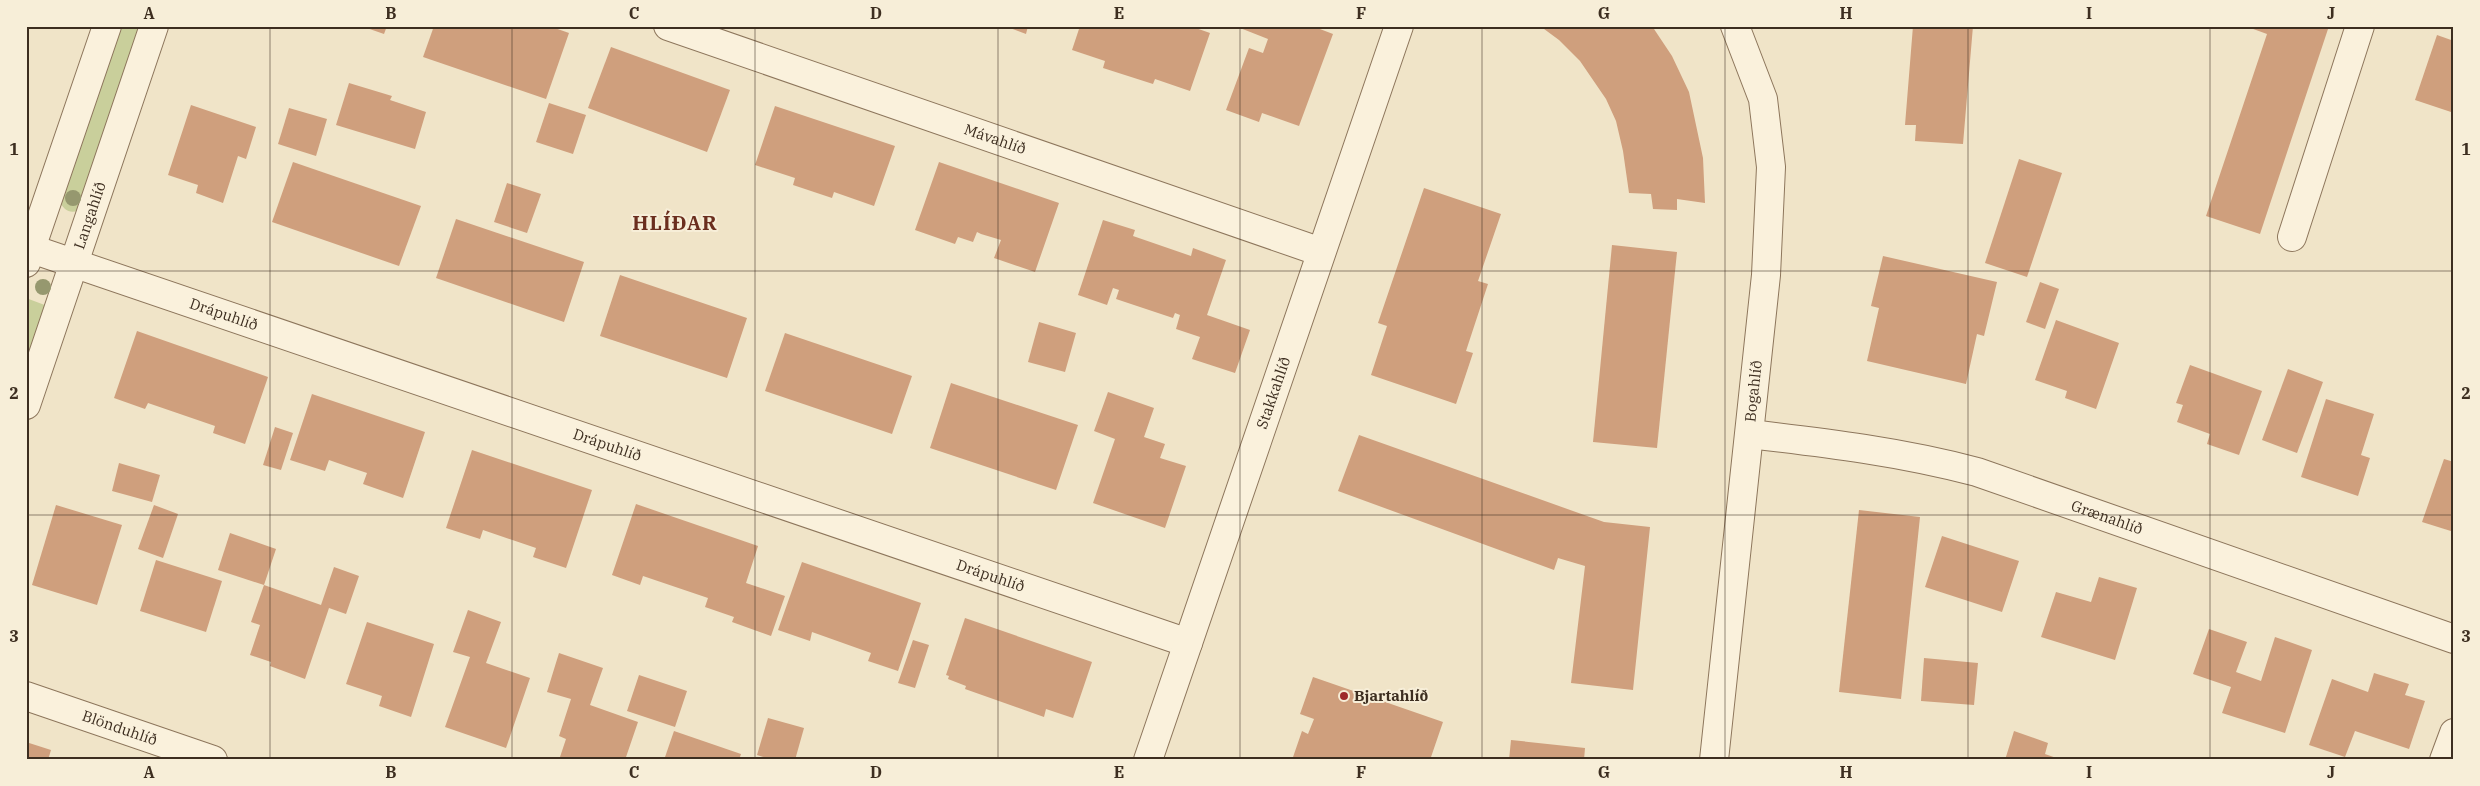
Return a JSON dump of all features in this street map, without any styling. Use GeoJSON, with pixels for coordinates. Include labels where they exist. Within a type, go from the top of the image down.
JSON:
{"type":"FeatureCollection","features":[{"type":"Feature","properties":{"kind":"street"},"geometry":{"type":"LineString","coordinates":[[28,253],[107,26]]}},
{"type":"Feature","properties":{"kind":"street","name":"Langahlíð"},"geometry":{"type":"LineString","coordinates":[[26,405],[86,267],[154,26]]}},
{"type":"Feature","properties":{"kind":"street","name":"Mávahlíð"},"geometry":{"type":"LineString","coordinates":[[668,26],[1322,252]]}},
{"type":"Feature","properties":{"kind":"street","name":"Stakkahlíð"},"geometry":{"type":"LineString","coordinates":[[1148,760],[1399,26]]}},
{"type":"Feature","properties":{"kind":"street","name":"Bogahlíð"},"geometry":{"type":"LineString","coordinates":[[1714,760],[1766,275],[1771,167],[1763,98],[1734,26]]}},
{"type":"Feature","properties":{"kind":"street"},"geometry":{"type":"LineString","coordinates":[[2292,237],[2360,26]]}},
{"type":"Feature","properties":{"kind":"street","name":"Drápuhlíð"},"geometry":{"type":"LineString","coordinates":[[28,253],[86,267],[1188,643]]}},
{"type":"Feature","properties":{"kind":"street","name":"Grænahlíð"},"geometry":{"type":"LineString","coordinates":[[1750,434],[1867,448],[1924,458],[1977,472],[2454,639]]}},
{"type":"Feature","properties":{"kind":"street","name":"Blönduhlíð"},"geometry":{"type":"LineString","coordinates":[[26,696],[213,760]]}},
{"type":"Feature","properties":{"kind":"street"},"geometry":{"type":"LineString","coordinates":[[2444,760],[2454,734]]}},
{"type":"Feature","properties":{"kind":"green space"},"geometry":{"type":"Polygon","coordinates":[[[115,26],[145,26],[84,208],[72,212],[66,210],[59,200],[115,26]]]}},
{"type":"Feature","properties":{"kind":"green space"},"geometry":{"type":"Polygon","coordinates":[[[26,298],[50,307],[26,375],[26,298]]]}},
{"type":"Feature","properties":{"kind":"building"},"geometry":{"type":"Polygon","coordinates":[[[361,26],[387,26],[384,34],[361,26]]]}},
{"type":"Feature","properties":{"kind":"building"},"geometry":{"type":"Polygon","coordinates":[[[434,26],[549,26],[569,33],[546,99],[423,57],[434,26]]]}},
{"type":"Feature","properties":{"kind":"building"},"geometry":{"type":"Polygon","coordinates":[[[1005,26],[1028,26],[1026,34],[1005,26]]]}},
{"type":"Feature","properties":{"kind":"building"},"geometry":{"type":"Polygon","coordinates":[[[1080,26],[1190,26],[1210,33],[1190,91],[1155,79],[1153,84],[1103,68],[1105,61],[1072,50],[1080,26]]]}},
{"type":"Feature","properties":{"kind":"building"},"geometry":{"type":"Polygon","coordinates":[[[1235,26],[1312,26],[1333,34],[1299,126],[1262,113],[1259,122],[1226,110],[1249,48],[1263,53],[1268,39],[1235,26]]]}},
{"type":"Feature","properties":{"kind":"building"},"geometry":{"type":"Polygon","coordinates":[[[1540,26],[1652,26],[1672,56],[1689,92],[1703,158],[1705,203],[1677,199],[1677,210],[1653,209],[1651,194],[1629,193],[1623,151],[1616,121],[1606,99],[1580,61],[1559,40],[1540,26]]]}},
{"type":"Feature","properties":{"kind":"building"},"geometry":{"type":"Polygon","coordinates":[[[1913,26],[1973,26],[1963,144],[1915,141],[1916,125],[1905,125],[1913,26]]]}},
{"type":"Feature","properties":{"kind":"building"},"geometry":{"type":"Polygon","coordinates":[[[2245,26],[2329,26],[2260,234],[2206,216],[2267,34],[2245,26]]]}},
{"type":"Feature","properties":{"kind":"building"},"geometry":{"type":"Polygon","coordinates":[[[2437,35],[2454,41],[2454,113],[2415,100],[2437,35]]]}},
{"type":"Feature","properties":{"kind":"building"},"geometry":{"type":"Polygon","coordinates":[[[611,47],[730,90],[707,152],[588,108],[611,47]]]}},
{"type":"Feature","properties":{"kind":"building"},"geometry":{"type":"Polygon","coordinates":[[[349,83],[392,96],[390,100],[426,112],[415,149],[336,125],[349,83]]]}},
{"type":"Feature","properties":{"kind":"building"},"geometry":{"type":"Polygon","coordinates":[[[549,103],[586,115],[573,154],[536,142],[549,103]]]}},
{"type":"Feature","properties":{"kind":"building"},"geometry":{"type":"Polygon","coordinates":[[[191,105],[256,127],[246,159],[238,156],[223,203],[196,193],[198,185],[168,175],[191,105]]]}},
{"type":"Feature","properties":{"kind":"building"},"geometry":{"type":"Polygon","coordinates":[[[775,106],[895,146],[874,206],[834,192],[832,198],[793,185],[795,178],[755,165],[775,106]]]}},
{"type":"Feature","properties":{"kind":"building"},"geometry":{"type":"Polygon","coordinates":[[[289,108],[327,119],[316,156],[278,144],[289,108]]]}},
{"type":"Feature","properties":{"kind":"building"},"geometry":{"type":"Polygon","coordinates":[[[2019,159],[2062,173],[2027,277],[1985,263],[2019,159]]]}},
{"type":"Feature","properties":{"kind":"building"},"geometry":{"type":"Polygon","coordinates":[[[293,162],[421,206],[399,266],[272,222],[293,162]]]}},
{"type":"Feature","properties":{"kind":"building"},"geometry":{"type":"Polygon","coordinates":[[[939,162],[1059,203],[1035,272],[994,258],[1001,240],[977,232],[973,242],[958,237],[955,244],[915,230],[939,162]]]}},
{"type":"Feature","properties":{"kind":"building"},"geometry":{"type":"Polygon","coordinates":[[[507,183],[541,194],[527,233],[494,222],[507,183]]]}},
{"type":"Feature","properties":{"kind":"building"},"geometry":{"type":"Polygon","coordinates":[[[1424,188],[1501,214],[1478,281],[1488,284],[1466,351],[1473,353],[1456,404],[1371,375],[1387,326],[1378,323],[1424,188]]]}},
{"type":"Feature","properties":{"kind":"building"},"geometry":{"type":"Polygon","coordinates":[[[456,219],[584,262],[564,322],[436,278],[456,219]]]}},
{"type":"Feature","properties":{"kind":"building"},"geometry":{"type":"Polygon","coordinates":[[[1103,220],[1135,230],[1133,236],[1191,256],[1193,248],[1226,260],[1207,315],[1250,330],[1235,373],[1192,359],[1200,337],[1176,329],[1180,315],[1175,313],[1173,318],[1116,299],[1119,290],[1113,288],[1107,305],[1078,295],[1103,220]]]}},
{"type":"Feature","properties":{"kind":"building"},"geometry":{"type":"Polygon","coordinates":[[[1612,245],[1677,252],[1657,448],[1593,442],[1612,245]]]}},
{"type":"Feature","properties":{"kind":"building"},"geometry":{"type":"Polygon","coordinates":[[[1883,256],[1997,282],[1984,336],[1977,334],[1966,384],[1867,361],[1879,308],[1871,306],[1883,256]]]}},
{"type":"Feature","properties":{"kind":"building"},"geometry":{"type":"Polygon","coordinates":[[[620,275],[747,318],[727,378],[600,336],[620,275]]]}},
{"type":"Feature","properties":{"kind":"building"},"geometry":{"type":"Polygon","coordinates":[[[2040,282],[2059,289],[2045,329],[2026,322],[2040,282]]]}},
{"type":"Feature","properties":{"kind":"building"},"geometry":{"type":"Polygon","coordinates":[[[2056,320],[2119,343],[2096,409],[2065,398],[2067,391],[2035,380],[2056,320]]]}},
{"type":"Feature","properties":{"kind":"building"},"geometry":{"type":"Polygon","coordinates":[[[1039,322],[1076,333],[1065,372],[1028,362],[1039,322]]]}},
{"type":"Feature","properties":{"kind":"building"},"geometry":{"type":"Polygon","coordinates":[[[137,331],[268,377],[245,444],[213,433],[215,426],[148,403],[145,409],[114,398],[137,331]]]}},
{"type":"Feature","properties":{"kind":"building"},"geometry":{"type":"Polygon","coordinates":[[[785,333],[912,376],[892,434],[765,391],[785,333]]]}},
{"type":"Feature","properties":{"kind":"building"},"geometry":{"type":"Polygon","coordinates":[[[2190,365],[2262,391],[2239,455],[2207,444],[2210,434],[2177,422],[2183,405],[2176,403],[2190,365]]]}},
{"type":"Feature","properties":{"kind":"building"},"geometry":{"type":"Polygon","coordinates":[[[2288,369],[2323,382],[2297,453],[2262,440],[2288,369]]]}},
{"type":"Feature","properties":{"kind":"building"},"geometry":{"type":"Polygon","coordinates":[[[951,383],[1078,425],[1056,490],[930,448],[951,383]]]}},
{"type":"Feature","properties":{"kind":"building"},"geometry":{"type":"Polygon","coordinates":[[[1108,392],[1154,408],[1144,437],[1165,444],[1160,458],[1186,466],[1165,528],[1093,503],[1115,439],[1094,431],[1108,392]]]}},
{"type":"Feature","properties":{"kind":"building"},"geometry":{"type":"Polygon","coordinates":[[[312,394],[425,432],[403,498],[363,484],[367,473],[329,460],[325,471],[290,460],[312,394]]]}},
{"type":"Feature","properties":{"kind":"building"},"geometry":{"type":"Polygon","coordinates":[[[2326,399],[2374,414],[2361,455],[2370,458],[2358,496],[2301,477],[2326,399]]]}},
{"type":"Feature","properties":{"kind":"building"},"geometry":{"type":"Polygon","coordinates":[[[275,427],[293,433],[281,470],[263,465],[275,427]]]}},
{"type":"Feature","properties":{"kind":"building"},"geometry":{"type":"Polygon","coordinates":[[[1359,435],[1604,522],[1650,527],[1633,690],[1571,683],[1585,566],[1558,558],[1554,570],[1338,491],[1359,435]]]}},
{"type":"Feature","properties":{"kind":"building"},"geometry":{"type":"Polygon","coordinates":[[[472,450],[592,490],[566,568],[533,557],[536,548],[483,530],[480,539],[446,528],[472,450]]]}},
{"type":"Feature","properties":{"kind":"building"},"geometry":{"type":"Polygon","coordinates":[[[2444,459],[2454,462],[2454,532],[2422,522],[2444,459]]]}},
{"type":"Feature","properties":{"kind":"building"},"geometry":{"type":"Polygon","coordinates":[[[119,463],[160,475],[152,502],[112,491],[119,463]]]}},
{"type":"Feature","properties":{"kind":"building"},"geometry":{"type":"Polygon","coordinates":[[[636,504],[758,546],[746,583],[785,596],[771,636],[732,622],[734,617],[705,607],[708,598],[643,576],[640,585],[612,575],[636,504]]]}},
{"type":"Feature","properties":{"kind":"building"},"geometry":{"type":"Polygon","coordinates":[[[56,505],[122,525],[97,605],[32,585],[56,505]]]}},
{"type":"Feature","properties":{"kind":"building"},"geometry":{"type":"Polygon","coordinates":[[[154,505],[178,514],[163,558],[138,549],[154,505]]]}},
{"type":"Feature","properties":{"kind":"building"},"geometry":{"type":"Polygon","coordinates":[[[1859,510],[1920,517],[1901,699],[1839,692],[1859,510]]]}},
{"type":"Feature","properties":{"kind":"building"},"geometry":{"type":"Polygon","coordinates":[[[230,533],[276,549],[264,585],[218,570],[230,533]]]}},
{"type":"Feature","properties":{"kind":"building"},"geometry":{"type":"Polygon","coordinates":[[[1942,536],[2019,561],[2002,612],[1925,587],[1942,536]]]}},
{"type":"Feature","properties":{"kind":"building"},"geometry":{"type":"Polygon","coordinates":[[[156,560],[222,581],[206,632],[140,611],[156,560]]]}},
{"type":"Feature","properties":{"kind":"building"},"geometry":{"type":"Polygon","coordinates":[[[802,562],[921,603],[898,671],[868,661],[871,653],[812,632],[810,641],[778,630],[802,562]]]}},
{"type":"Feature","properties":{"kind":"building"},"geometry":{"type":"Polygon","coordinates":[[[334,567],[359,576],[346,614],[329,608],[305,679],[270,666],[271,662],[250,655],[260,625],[251,622],[264,585],[321,605],[334,567]]]}},
{"type":"Feature","properties":{"kind":"building"},"geometry":{"type":"Polygon","coordinates":[[[2099,577],[2137,588],[2115,660],[2041,637],[2056,592],[2091,602],[2099,577]]]}},
{"type":"Feature","properties":{"kind":"building"},"geometry":{"type":"Polygon","coordinates":[[[468,610],[501,622],[486,663],[530,678],[506,748],[445,727],[470,657],[453,652],[468,610]]]}},
{"type":"Feature","properties":{"kind":"building"},"geometry":{"type":"Polygon","coordinates":[[[965,618],[1092,662],[1073,718],[1046,709],[1044,717],[965,689],[966,686],[948,679],[949,676],[946,675],[965,618]]]}},
{"type":"Feature","properties":{"kind":"building"},"geometry":{"type":"Polygon","coordinates":[[[367,622],[434,644],[411,717],[379,706],[382,696],[346,684],[367,622]]]}},
{"type":"Feature","properties":{"kind":"building"},"geometry":{"type":"Polygon","coordinates":[[[2209,629],[2247,642],[2236,672],[2261,681],[2275,637],[2312,650],[2285,733],[2222,713],[2231,687],[2193,674],[2209,629]]]}},
{"type":"Feature","properties":{"kind":"building"},"geometry":{"type":"Polygon","coordinates":[[[913,640],[929,645],[915,688],[898,683],[913,640]]]}},
{"type":"Feature","properties":{"kind":"building"},"geometry":{"type":"Polygon","coordinates":[[[559,653],[603,668],[590,705],[638,722],[625,760],[559,760],[566,739],[559,736],[571,699],[547,692],[559,653]]]}},
{"type":"Feature","properties":{"kind":"building"},"geometry":{"type":"Polygon","coordinates":[[[1924,658],[1978,663],[1974,705],[1921,701],[1924,658]]]}},
{"type":"Feature","properties":{"kind":"building"},"geometry":{"type":"Polygon","coordinates":[[[2374,673],[2409,684],[2405,695],[2425,701],[2409,749],[2355,731],[2345,757],[2309,745],[2332,679],[2368,692],[2374,673]]]}},
{"type":"Feature","properties":{"kind":"building"},"geometry":{"type":"Polygon","coordinates":[[[639,675],[687,691],[675,727],[627,711],[639,675]]]}},
{"type":"Feature","properties":{"kind":"building","name":"Bjartahlíð"},"geometry":{"type":"Polygon","coordinates":[[[1313,677],[1443,722],[1430,760],[1292,760],[1302,731],[1308,734],[1314,719],[1300,714],[1313,677]]]}},
{"type":"Feature","properties":{"kind":"building"},"geometry":{"type":"Polygon","coordinates":[[[768,718],[804,728],[795,760],[773,760],[757,755],[768,718]]]}},
{"type":"Feature","properties":{"kind":"building"},"geometry":{"type":"Polygon","coordinates":[[[674,731],[741,754],[739,760],[664,760],[674,731]]]}},
{"type":"Feature","properties":{"kind":"building"},"geometry":{"type":"Polygon","coordinates":[[[2014,731],[2048,743],[2045,754],[2062,760],[2005,760],[2014,731]]]}},
{"type":"Feature","properties":{"kind":"building"},"geometry":{"type":"Polygon","coordinates":[[[1511,740],[1585,748],[1584,760],[1509,760],[1511,740]]]}},
{"type":"Feature","properties":{"kind":"building"},"geometry":{"type":"Polygon","coordinates":[[[26,742],[51,750],[48,760],[26,760],[26,742]]]}},
{"type":"Feature","properties":{"kind":"place","name":"Bjartahlíð"},"geometry":{"type":"Point","coordinates":[1344,696]}},
{"type":"Feature","properties":{"kind":"district","name":"HLÍÐAR"},"geometry":{"type":"Point","coordinates":[675,223]}}]}
